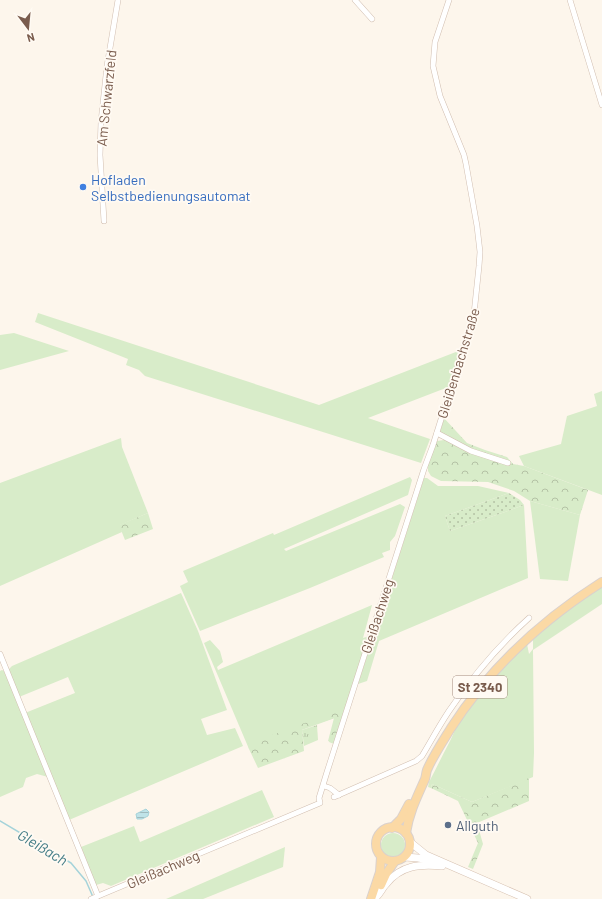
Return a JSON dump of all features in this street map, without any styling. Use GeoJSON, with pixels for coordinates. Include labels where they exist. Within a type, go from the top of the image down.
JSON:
{"type":"FeatureCollection","features":[{"type":"Feature","properties":{"kind":"main road","name":"St 2340"},"geometry":{"type":"LineString","coordinates":[[373,899],[382,857],[376,845],[378,839],[381,833],[386,829],[392,828],[401,819],[422,776],[426,772],[446,737],[472,698],[493,672],[539,627],[560,610],[602,582]]}},
{"type":"Feature","properties":{"kind":"main road","name":"St 2340"},"geometry":{"type":"LineString","coordinates":[[406,833],[409,816],[426,776],[426,772]]}},
{"type":"Feature","properties":{"kind":"main road"},"geometry":{"type":"LineString","coordinates":[[382,857],[395,861],[405,857],[408,853],[410,842],[406,833],[402,830],[392,828]]}},
{"type":"Feature","properties":{"kind":"main road"},"geometry":{"type":"LineString","coordinates":[[373,899],[386,874],[395,861]]}},
{"type":"Feature","properties":{"kind":"street","name":"Am Schwarzfeld"},"geometry":{"type":"LineString","coordinates":[[104,221],[100,155],[101,122],[107,66],[118,0]]}},
{"type":"Feature","properties":{"kind":"street"},"geometry":{"type":"LineString","coordinates":[[355,0],[372,19]]}},
{"type":"Feature","properties":{"kind":"street","name":"Gleißenbachstraße"},"geometry":{"type":"LineString","coordinates":[[424,470],[474,314],[478,289],[480,252],[477,226],[464,155],[440,96],[433,66],[435,42],[449,0]]}},
{"type":"Feature","properties":{"kind":"street"},"geometry":{"type":"LineString","coordinates":[[570,0],[602,105]]}},
{"type":"Feature","properties":{"kind":"street"},"geometry":{"type":"LineString","coordinates":[[437,433],[472,451],[508,463]]}},
{"type":"Feature","properties":{"kind":"street","name":"Gleißachweg"},"geometry":{"type":"LineString","coordinates":[[0,654],[93,898],[316,805],[320,803],[319,798],[324,786],[329,765],[424,470]]}},
{"type":"Feature","properties":{"kind":"street"},"geometry":{"type":"LineString","coordinates":[[324,786],[330,788],[337,796],[419,759],[428,747],[449,710],[484,664],[529,618]]}},
{"type":"Feature","properties":{"kind":"street"},"geometry":{"type":"LineString","coordinates":[[410,842],[426,855],[466,871],[476,878]]}},
{"type":"Feature","properties":{"kind":"street"},"geometry":{"type":"LineString","coordinates":[[405,857],[429,860],[476,878],[514,897],[527,899]]}},
{"type":"Feature","properties":{"kind":"street"},"geometry":{"type":"LineString","coordinates":[[373,899],[393,876],[401,870],[418,865],[442,866]]}},
{"type":"Feature","properties":{"kind":"green space"},"geometry":{"type":"Polygon","coordinates":[[[38,313],[319,405],[461,350],[451,386],[368,418],[430,439],[421,463],[145,376],[139,370],[126,365],[128,359],[35,322],[38,313]]]}},
{"type":"Feature","properties":{"kind":"green space"},"geometry":{"type":"Polygon","coordinates":[[[14,333],[69,351],[0,370],[0,335],[14,333]]]}},
{"type":"Feature","properties":{"kind":"green space"},"geometry":{"type":"Polygon","coordinates":[[[602,391],[602,495],[524,466],[519,456],[561,444],[567,416],[597,406],[594,394],[602,391]]]}},
{"type":"Feature","properties":{"kind":"green space"},"geometry":{"type":"Polygon","coordinates":[[[444,418],[467,443],[507,457],[513,464],[524,466],[588,490],[580,515],[530,501],[514,491],[488,482],[441,481],[431,476],[428,471],[428,463],[437,441],[444,440],[446,436],[440,432],[444,418]]]}},
{"type":"Feature","properties":{"kind":"green space"},"geometry":{"type":"Polygon","coordinates":[[[121,438],[122,447],[148,513],[120,525],[122,532],[0,586],[0,483],[121,438]]]}},
{"type":"Feature","properties":{"kind":"green space"},"geometry":{"type":"Polygon","coordinates":[[[410,477],[412,480],[408,495],[284,549],[286,551],[400,504],[405,507],[395,536],[390,542],[390,550],[382,553],[384,557],[200,631],[180,586],[188,582],[183,571],[273,533],[274,535],[410,477]]]}},
{"type":"Feature","properties":{"kind":"green space"},"geometry":{"type":"Polygon","coordinates":[[[424,478],[427,478],[438,486],[478,486],[509,493],[445,516],[450,531],[524,505],[528,578],[379,641],[367,681],[358,684],[424,478]]]}},
{"type":"Feature","properties":{"kind":"green space"},"geometry":{"type":"Polygon","coordinates":[[[509,493],[520,500],[524,505],[450,531],[445,516],[509,493]]]}},
{"type":"Feature","properties":{"kind":"green space"},"geometry":{"type":"Polygon","coordinates":[[[530,501],[580,515],[568,581],[540,579],[530,501]]]}},
{"type":"Feature","properties":{"kind":"green space"},"geometry":{"type":"Polygon","coordinates":[[[148,513],[153,529],[125,540],[119,525],[148,513]]]}},
{"type":"Feature","properties":{"kind":"green space"},"geometry":{"type":"Polygon","coordinates":[[[602,586],[602,604],[533,650],[533,777],[472,802],[432,784],[431,788],[428,787],[429,782],[458,724],[467,710],[491,681],[527,644],[529,654],[533,649],[533,640],[549,625],[602,586]]]}},
{"type":"Feature","properties":{"kind":"green space"},"geometry":{"type":"Polygon","coordinates":[[[181,593],[198,631],[227,710],[201,719],[207,735],[235,728],[243,746],[69,820],[25,713],[75,693],[68,677],[19,697],[9,669],[12,666],[181,593]]]}},
{"type":"Feature","properties":{"kind":"green space"},"geometry":{"type":"Polygon","coordinates":[[[372,605],[363,638],[369,636],[334,744],[329,742],[335,718],[249,749],[204,643],[210,640],[220,651],[223,662],[217,667],[218,670],[372,605]]]}},
{"type":"Feature","properties":{"kind":"green space"},"geometry":{"type":"Polygon","coordinates":[[[0,671],[4,671],[48,777],[37,774],[26,778],[23,787],[0,797],[0,671]]]}},
{"type":"Feature","properties":{"kind":"green space"},"geometry":{"type":"Polygon","coordinates":[[[345,708],[334,743],[328,741],[334,718],[302,729],[304,751],[258,768],[248,744],[345,708]]]}},
{"type":"Feature","properties":{"kind":"green space"},"geometry":{"type":"Polygon","coordinates":[[[317,725],[318,740],[304,746],[302,730],[317,725]]]}},
{"type":"Feature","properties":{"kind":"green space"},"geometry":{"type":"Polygon","coordinates":[[[529,778],[529,801],[477,823],[483,844],[473,869],[468,867],[478,843],[458,801],[431,788],[432,784],[472,802],[529,778]]]}},
{"type":"Feature","properties":{"kind":"green space"},"geometry":{"type":"Polygon","coordinates":[[[262,790],[274,817],[111,886],[103,883],[96,885],[81,847],[134,826],[140,842],[262,790]]]}},
{"type":"Feature","properties":{"kind":"green space"},"geometry":{"type":"Polygon","coordinates":[[[393,833],[398,834],[404,840],[404,850],[398,856],[393,857],[388,856],[382,850],[381,845],[382,840],[388,834],[393,833]]]}},
{"type":"Feature","properties":{"kind":"green space"},"geometry":{"type":"Polygon","coordinates":[[[285,847],[283,867],[203,899],[166,899],[285,847]]]}},
{"type":"Feature","properties":{"kind":"water"},"geometry":{"type":"Polygon","coordinates":[[[146,809],[149,812],[148,816],[142,819],[137,819],[136,814],[146,809]]]}},
{"type":"Feature","properties":{"kind":"waterway","name":"Gleißach"},"geometry":{"type":"LineString","coordinates":[[0,821],[71,863],[86,881],[93,897]]}},
{"type":"Feature","properties":{"kind":"place","name":"Hofladen Selbstbedienungsautomat"},"geometry":{"type":"Point","coordinates":[83,187]}},
{"type":"Feature","properties":{"kind":"place","name":"Allguth"},"geometry":{"type":"Point","coordinates":[448,825]}}]}
